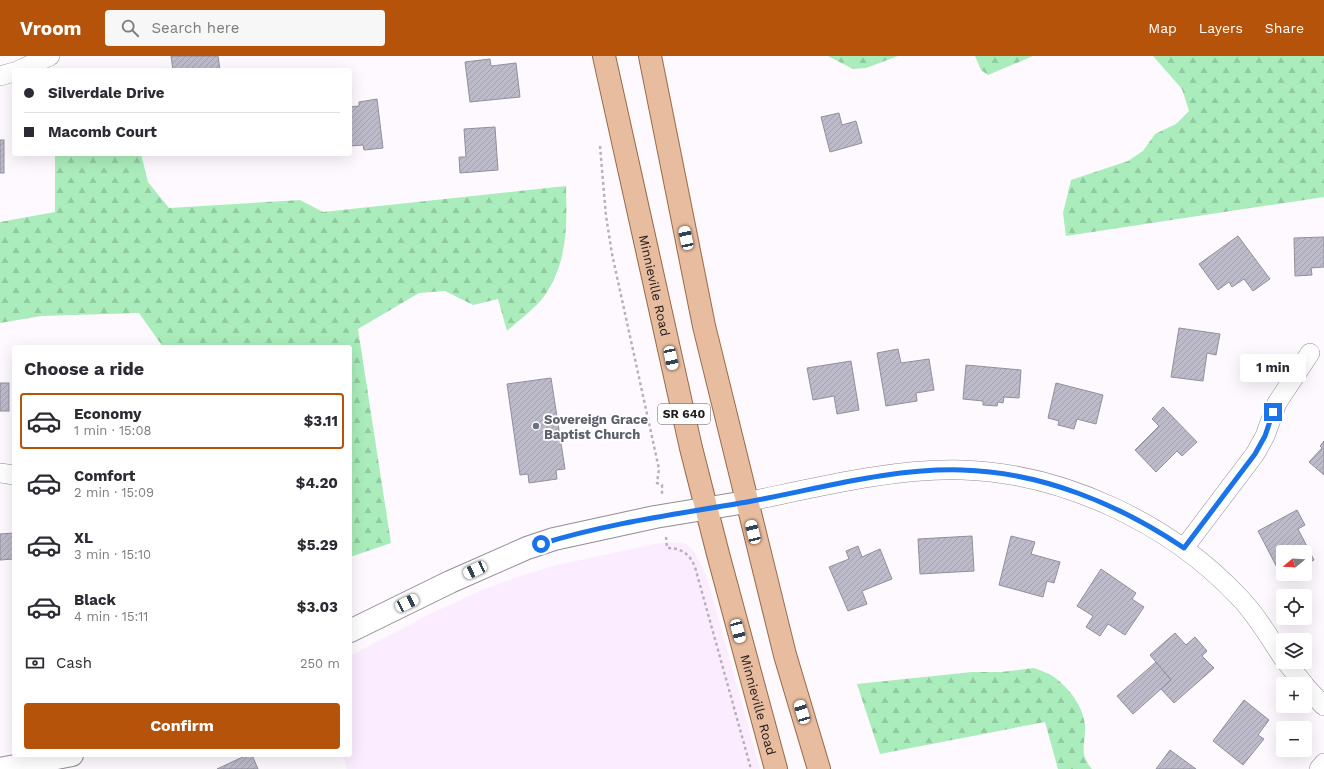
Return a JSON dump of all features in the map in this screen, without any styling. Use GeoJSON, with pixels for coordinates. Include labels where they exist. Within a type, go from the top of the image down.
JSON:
{"type":"FeatureCollection","features":[{"type":"Feature","properties":{"kind":"main road","name":"Minnieville Road"},"geometry":{"type":"LineString","coordinates":[[604,56],[691,448],[776,769]]}},
{"type":"Feature","properties":{"kind":"main road","name":"SR 640"},"geometry":{"type":"LineString","coordinates":[[650,56],[704,326],[746,502],[785,655],[819,769]]}},
{"type":"Feature","properties":{"kind":"street"},"geometry":{"type":"LineString","coordinates":[[23,68],[50,56]]}},
{"type":"Feature","properties":{"kind":"street"},"geometry":{"type":"LineString","coordinates":[[0,76],[12,73]]}},
{"type":"Feature","properties":{"kind":"street"},"geometry":{"type":"LineString","coordinates":[[1184,548],[1255,454],[1265,436],[1277,403],[1310,353]]}},
{"type":"Feature","properties":{"kind":"street"},"geometry":{"type":"LineString","coordinates":[[352,630],[450,582],[527,548],[554,540],[655,517],[746,502],[855,480],[921,472],[962,470],[999,474],[1049,484],[1131,515],[1184,548],[1221,579],[1256,617],[1276,647]]}},
{"type":"Feature","properties":{"kind":"street"},"geometry":{"type":"LineString","coordinates":[[0,473],[12,475]]}},
{"type":"Feature","properties":{"kind":"street"},"geometry":{"type":"LineString","coordinates":[[1291,669],[1298,677]]}},
{"type":"Feature","properties":{"kind":"street"},"geometry":{"type":"LineString","coordinates":[[1312,693],[1324,706]]}},
{"type":"Feature","properties":{"kind":"street"},"geometry":{"type":"LineString","coordinates":[[0,769],[62,757]]}},
{"type":"Feature","properties":{"kind":"street"},"geometry":{"type":"LineString","coordinates":[[1319,769],[1324,762]]}},
{"type":"Feature","properties":{"kind":"path"},"geometry":{"type":"LineString","coordinates":[[599,141],[606,216],[611,248],[659,469],[657,483],[662,485]]}},
{"type":"Feature","properties":{"kind":"path"},"geometry":{"type":"LineString","coordinates":[[667,542],[667,548],[676,548],[685,553],[694,567],[751,769]]}},
{"type":"Feature","properties":{"kind":"shaded area"},"geometry":{"type":"Polygon","coordinates":[[[677,542],[686,544],[695,553],[706,574],[760,769],[347,769],[344,757],[352,757],[352,655],[432,613],[482,590],[520,576],[557,565],[660,543],[677,542]]]}},
{"type":"Feature","properties":{"kind":"green space"},"geometry":{"type":"Polygon","coordinates":[[[828,56],[898,56],[866,68],[853,69],[828,56]]]}},
{"type":"Feature","properties":{"kind":"green space"},"geometry":{"type":"Polygon","coordinates":[[[975,56],[1033,56],[988,75],[981,70],[975,56]]]}},
{"type":"Feature","properties":{"kind":"green space"},"geometry":{"type":"Polygon","coordinates":[[[1153,56],[1324,56],[1324,197],[1066,236],[1063,213],[1071,180],[1128,161],[1143,151],[1155,134],[1176,124],[1189,111],[1182,89],[1153,56]]]}},
{"type":"Feature","properties":{"kind":"green space"},"geometry":{"type":"Polygon","coordinates":[[[55,156],[142,156],[148,182],[169,208],[300,200],[323,212],[566,186],[566,229],[562,256],[553,282],[542,300],[507,331],[498,299],[473,305],[445,291],[419,293],[358,329],[391,543],[352,556],[352,345],[162,345],[139,313],[41,316],[0,323],[0,222],[55,212],[55,156]]]}},
{"type":"Feature","properties":{"kind":"green space"},"geometry":{"type":"Polygon","coordinates":[[[1034,668],[1050,674],[1060,681],[1078,704],[1084,718],[1085,725],[1085,758],[1092,769],[1058,769],[1045,722],[880,754],[857,684],[972,672],[1001,672],[1034,668]]]}},
{"type":"Feature","properties":{"kind":"building"},"geometry":{"type":"Polygon","coordinates":[[[171,56],[218,56],[220,68],[173,68],[171,56]]]}},
{"type":"Feature","properties":{"kind":"building"},"geometry":{"type":"Polygon","coordinates":[[[490,59],[491,66],[516,63],[520,97],[470,102],[465,62],[490,59]]]}},
{"type":"Feature","properties":{"kind":"building"},"geometry":{"type":"Polygon","coordinates":[[[377,99],[383,148],[364,150],[363,145],[352,146],[352,107],[359,106],[359,102],[377,99]]]}},
{"type":"Feature","properties":{"kind":"building"},"geometry":{"type":"Polygon","coordinates":[[[839,113],[842,125],[856,121],[862,143],[830,152],[821,117],[839,113]]]}},
{"type":"Feature","properties":{"kind":"building"},"geometry":{"type":"Polygon","coordinates":[[[495,127],[498,170],[460,173],[459,157],[466,157],[464,129],[495,127]]]}},
{"type":"Feature","properties":{"kind":"building"},"geometry":{"type":"Polygon","coordinates":[[[0,140],[4,140],[4,173],[0,173],[0,140]]]}},
{"type":"Feature","properties":{"kind":"building"},"geometry":{"type":"Polygon","coordinates":[[[1238,236],[1270,279],[1253,291],[1244,279],[1232,287],[1229,282],[1218,290],[1199,264],[1238,236]]]}},
{"type":"Feature","properties":{"kind":"building"},"geometry":{"type":"Polygon","coordinates":[[[1324,237],[1324,267],[1311,268],[1312,275],[1295,276],[1294,238],[1324,237]]]}},
{"type":"Feature","properties":{"kind":"building"},"geometry":{"type":"Polygon","coordinates":[[[1179,328],[1220,334],[1216,355],[1207,353],[1203,381],[1171,377],[1179,328]]]}},
{"type":"Feature","properties":{"kind":"building"},"geometry":{"type":"Polygon","coordinates":[[[898,349],[901,363],[929,359],[934,390],[916,393],[917,401],[886,406],[877,353],[898,349]]]}},
{"type":"Feature","properties":{"kind":"building"},"geometry":{"type":"Polygon","coordinates":[[[851,361],[859,410],[837,414],[834,396],[813,400],[807,368],[851,361]]]}},
{"type":"Feature","properties":{"kind":"building"},"geometry":{"type":"Polygon","coordinates":[[[966,365],[1021,370],[1019,398],[1004,397],[1003,403],[998,402],[997,406],[983,405],[983,401],[963,399],[966,365]]]}},
{"type":"Feature","properties":{"kind":"building","name":"Sovereign Grace Baptist Church"},"geometry":{"type":"Polygon","coordinates":[[[551,378],[565,469],[556,470],[557,479],[529,483],[528,474],[520,475],[507,384],[551,378]]]}},
{"type":"Feature","properties":{"kind":"building"},"geometry":{"type":"Polygon","coordinates":[[[0,383],[9,383],[9,411],[0,411],[0,383]]]}},
{"type":"Feature","properties":{"kind":"building"},"geometry":{"type":"Polygon","coordinates":[[[1056,383],[1103,395],[1096,424],[1077,419],[1074,429],[1058,425],[1059,421],[1048,418],[1056,383]]]}},
{"type":"Feature","properties":{"kind":"building"},"geometry":{"type":"Polygon","coordinates":[[[1163,407],[1197,442],[1182,456],[1177,451],[1156,472],[1135,450],[1159,426],[1152,419],[1163,407]]]}},
{"type":"Feature","properties":{"kind":"building"},"geometry":{"type":"Polygon","coordinates":[[[1324,441],[1324,475],[1309,462],[1322,448],[1320,446],[1324,441]]]}},
{"type":"Feature","properties":{"kind":"building"},"geometry":{"type":"Polygon","coordinates":[[[1297,510],[1305,525],[1298,529],[1306,545],[1276,545],[1276,566],[1258,531],[1297,510]]]}},
{"type":"Feature","properties":{"kind":"building"},"geometry":{"type":"Polygon","coordinates":[[[12,533],[12,559],[0,560],[0,534],[12,533]]]}},
{"type":"Feature","properties":{"kind":"building"},"geometry":{"type":"Polygon","coordinates":[[[972,536],[974,571],[920,574],[918,539],[972,536]]]}},
{"type":"Feature","properties":{"kind":"building"},"geometry":{"type":"Polygon","coordinates":[[[1011,536],[1035,542],[1031,554],[1060,562],[1054,583],[1047,581],[1043,597],[999,585],[1011,536]]]}},
{"type":"Feature","properties":{"kind":"building"},"geometry":{"type":"Polygon","coordinates":[[[858,546],[862,557],[880,549],[892,579],[862,591],[867,604],[848,611],[829,567],[849,559],[846,551],[858,546]]]}},
{"type":"Feature","properties":{"kind":"building"},"geometry":{"type":"Polygon","coordinates":[[[1101,569],[1136,593],[1132,599],[1144,607],[1125,635],[1108,624],[1100,636],[1086,627],[1093,616],[1077,606],[1101,569]]]}},
{"type":"Feature","properties":{"kind":"building"},"geometry":{"type":"Polygon","coordinates":[[[1175,633],[1186,645],[1195,637],[1207,651],[1202,656],[1214,668],[1174,703],[1161,689],[1171,680],[1150,655],[1175,633]]]}},
{"type":"Feature","properties":{"kind":"building"},"geometry":{"type":"Polygon","coordinates":[[[1156,662],[1171,680],[1133,714],[1117,696],[1156,662]]]}},
{"type":"Feature","properties":{"kind":"building"},"geometry":{"type":"Polygon","coordinates":[[[1244,700],[1269,720],[1258,735],[1264,739],[1243,765],[1213,741],[1244,700]]]}},
{"type":"Feature","properties":{"kind":"building"},"geometry":{"type":"Polygon","coordinates":[[[1170,750],[1196,769],[1156,769],[1170,750]]]}},
{"type":"Feature","properties":{"kind":"building"},"geometry":{"type":"Polygon","coordinates":[[[243,757],[253,757],[258,769],[217,769],[243,757]]]}},
{"type":"Feature","properties":{"kind":"place","name":"Sovereign Grace Baptist Church"},"geometry":{"type":"Point","coordinates":[536,426]}},
{"type":"Feature","properties":{"kind":"route"},"geometry":{"type":"LineString","coordinates":[[541,544],[655,517],[746,502],[855,480],[921,472],[962,470],[1006,475],[1049,484],[1131,515],[1184,548],[1255,454],[1265,436],[1273,412]]}}]}
